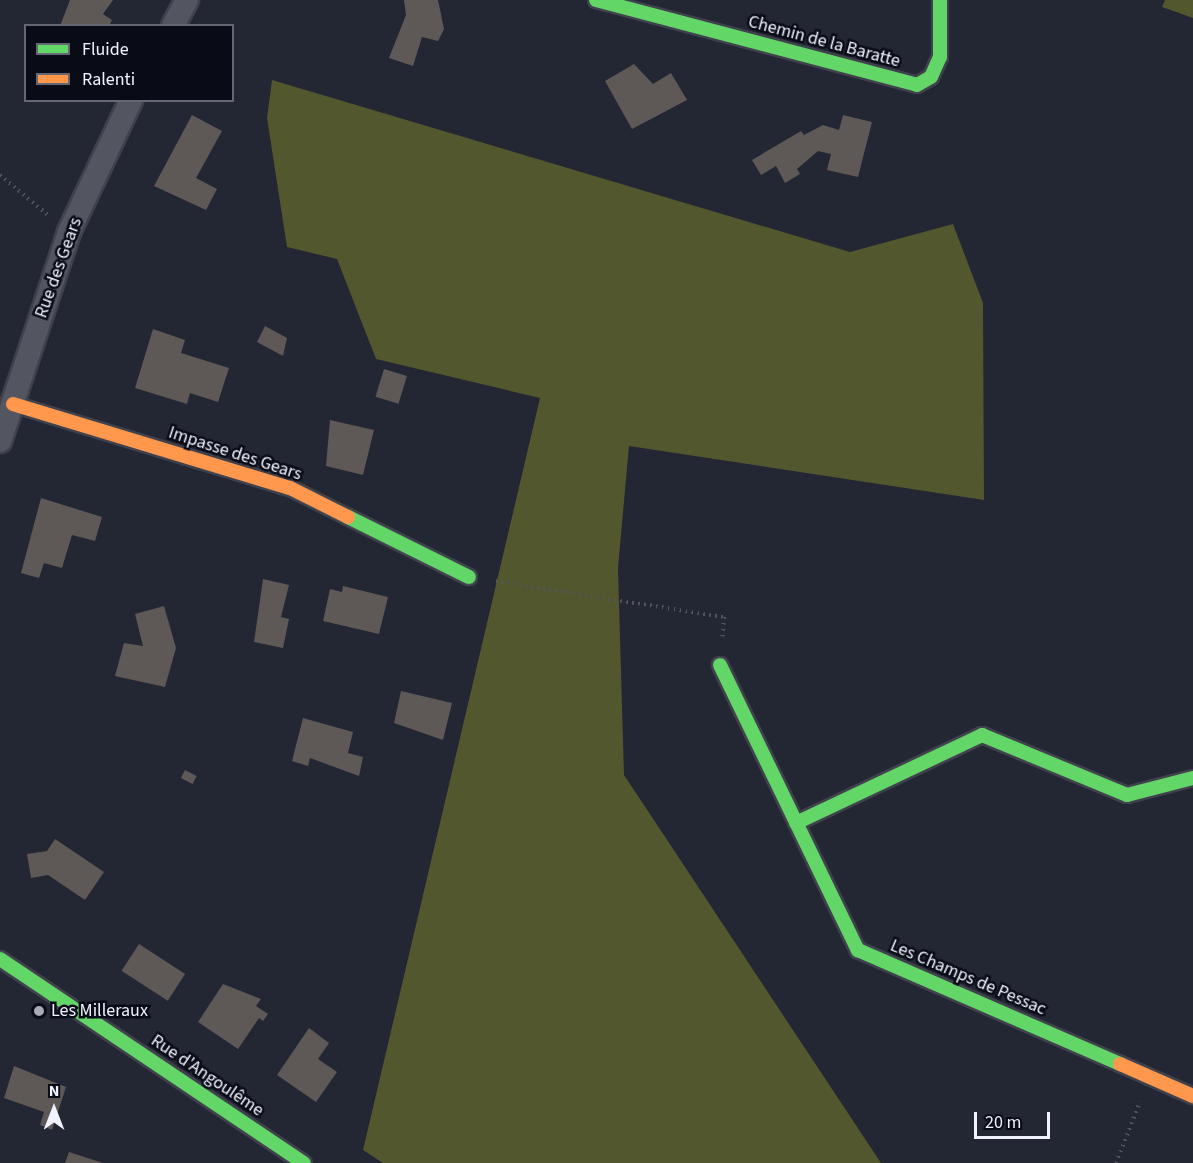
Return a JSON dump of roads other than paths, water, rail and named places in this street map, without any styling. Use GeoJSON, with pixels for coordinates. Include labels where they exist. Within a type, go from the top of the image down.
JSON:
{"type":"FeatureCollection","features":[{"type":"Feature","properties":{"kind":"street"},"geometry":{"type":"LineString","coordinates":[[174,24],[187,0]]}},
{"type":"Feature","properties":{"kind":"street","name":"Chemin de la Baratte"},"geometry":{"type":"LineString","coordinates":[[596,0],[916,85],[931,77],[940,57],[940,0]]}},
{"type":"Feature","properties":{"kind":"street","name":"Rue des Gears"},"geometry":{"type":"LineString","coordinates":[[0,441],[69,232],[130,102]]}},
{"type":"Feature","properties":{"kind":"street","name":"Impasse des Gears"},"geometry":{"type":"LineString","coordinates":[[13,404],[290,488],[469,577]]}},
{"type":"Feature","properties":{"kind":"street","name":"Les Champs de Pessac"},"geometry":{"type":"LineString","coordinates":[[720,665],[858,950],[1193,1096]]}},
{"type":"Feature","properties":{"kind":"street"},"geometry":{"type":"LineString","coordinates":[[796,823],[982,735],[1127,795],[1193,779]]}},
{"type":"Feature","properties":{"kind":"street","name":"Rue d'Angoulême"},"geometry":{"type":"LineString","coordinates":[[0,959],[304,1163]]}},
{"type":"Feature","properties":{"kind":"place","name":"Les Milleraux"},"geometry":{"type":"Point","coordinates":[39,1011]}}]}
